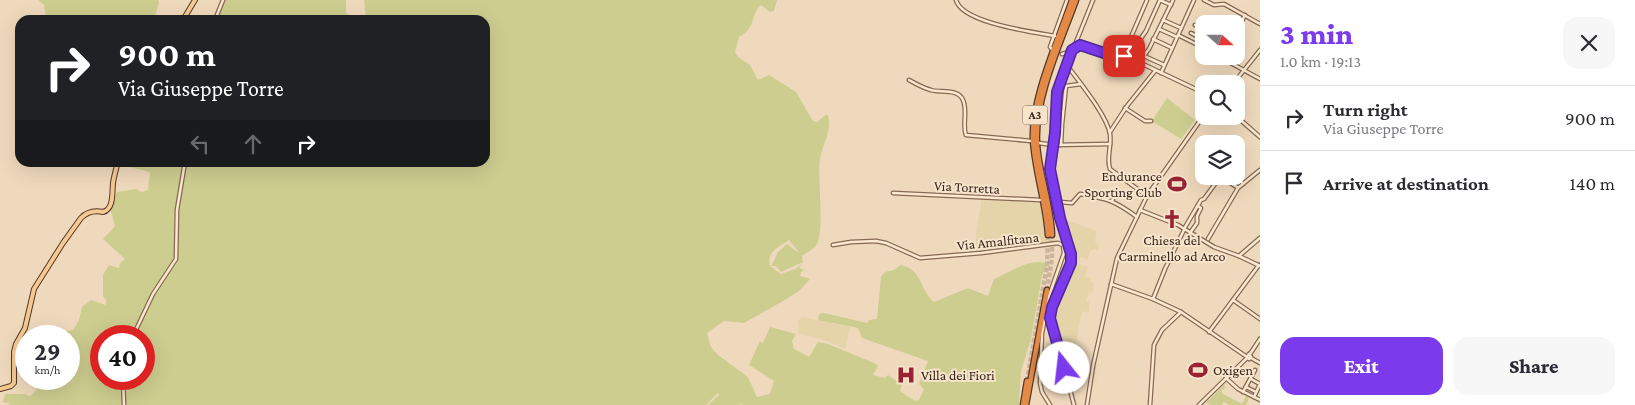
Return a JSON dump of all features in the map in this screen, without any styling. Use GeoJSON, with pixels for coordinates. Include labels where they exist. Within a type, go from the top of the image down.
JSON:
{"type":"FeatureCollection","features":[{"type":"Feature","properties":{"kind":"highway","name":"A3"},"geometry":{"type":"LineString","coordinates":[[1050,235],[1035,159],[1034,119],[1043,83],[1074,0]]}},
{"type":"Feature","properties":{"kind":"highway"},"geometry":{"type":"LineString","coordinates":[[1024,405],[1047,290]]}},
{"type":"Feature","properties":{"kind":"highway"},"geometry":{"type":"LineString","coordinates":[[1024,405],[1027,381]]}},
{"type":"Feature","properties":{"kind":"main road"},"geometry":{"type":"LineString","coordinates":[[186,15],[195,0]]}},
{"type":"Feature","properties":{"kind":"main road"},"geometry":{"type":"LineString","coordinates":[[0,389],[11,386],[14,383],[14,352],[25,328],[37,282],[80,218],[87,213],[103,212],[109,209],[117,167]]}},
{"type":"Feature","properties":{"kind":"street"},"geometry":{"type":"LineString","coordinates":[[217,15],[222,0]]}},
{"type":"Feature","properties":{"kind":"street"},"geometry":{"type":"LineString","coordinates":[[956,0],[959,8],[963,11],[984,20],[1018,30],[1054,36]]}},
{"type":"Feature","properties":{"kind":"street"},"geometry":{"type":"LineString","coordinates":[[1052,51],[1050,47],[1067,0]]}},
{"type":"Feature","properties":{"kind":"street"},"geometry":{"type":"LineString","coordinates":[[1074,405],[1050,318],[1052,307],[1069,268],[1071,258],[1050,169],[1057,92],[1067,62],[1093,0]]}},
{"type":"Feature","properties":{"kind":"street"},"geometry":{"type":"LineString","coordinates":[[1126,57],[1131,37],[1146,0]]}},
{"type":"Feature","properties":{"kind":"street"},"geometry":{"type":"LineString","coordinates":[[1126,57],[1146,30],[1160,0],[1171,5]]}},
{"type":"Feature","properties":{"kind":"street"},"geometry":{"type":"LineString","coordinates":[[1139,62],[1154,39],[1174,0]]}},
{"type":"Feature","properties":{"kind":"street"},"geometry":{"type":"LineString","coordinates":[[1161,73],[1194,0]]}},
{"type":"Feature","properties":{"kind":"street"},"geometry":{"type":"LineString","coordinates":[[1204,0],[1214,5],[1224,4],[1243,15]]}},
{"type":"Feature","properties":{"kind":"street"},"geometry":{"type":"LineString","coordinates":[[1214,5],[1217,0]]}},
{"type":"Feature","properties":{"kind":"street"},"geometry":{"type":"LineString","coordinates":[[1245,16],[1260,24]]}},
{"type":"Feature","properties":{"kind":"street"},"geometry":{"type":"LineString","coordinates":[[1163,20],[1181,28]]}},
{"type":"Feature","properties":{"kind":"street"},"geometry":{"type":"LineString","coordinates":[[1159,29],[1195,44]]}},
{"type":"Feature","properties":{"kind":"street"},"geometry":{"type":"LineString","coordinates":[[1191,33],[1195,35]]}},
{"type":"Feature","properties":{"kind":"street"},"geometry":{"type":"LineString","coordinates":[[1078,37],[1080,45]]}},
{"type":"Feature","properties":{"kind":"street"},"geometry":{"type":"LineString","coordinates":[[1154,39],[1172,48]]}},
{"type":"Feature","properties":{"kind":"street"},"geometry":{"type":"LineString","coordinates":[[1075,43],[1110,55],[1126,57],[1195,89]]}},
{"type":"Feature","properties":{"kind":"street"},"geometry":{"type":"LineString","coordinates":[[1070,56],[1062,54],[1080,45]]}},
{"type":"Feature","properties":{"kind":"street"},"geometry":{"type":"LineString","coordinates":[[1241,75],[1260,50]]}},
{"type":"Feature","properties":{"kind":"street"},"geometry":{"type":"LineString","coordinates":[[1144,56],[1164,65]]}},
{"type":"Feature","properties":{"kind":"street"},"geometry":{"type":"LineString","coordinates":[[1067,62],[1098,108],[1110,132],[1108,163],[1110,169],[1146,196]]}},
{"type":"Feature","properties":{"kind":"street"},"geometry":{"type":"LineString","coordinates":[[1236,65],[1260,79]]}},
{"type":"Feature","properties":{"kind":"street"},"geometry":{"type":"LineString","coordinates":[[1110,132],[1127,106],[1156,70]]}},
{"type":"Feature","properties":{"kind":"street"},"geometry":{"type":"LineString","coordinates":[[909,80],[928,90],[956,93],[961,97],[964,101],[966,112],[966,135],[1031,141]]}},
{"type":"Feature","properties":{"kind":"street"},"geometry":{"type":"LineString","coordinates":[[1061,145],[1066,86],[1081,84]]}},
{"type":"Feature","properties":{"kind":"street"},"geometry":{"type":"LineString","coordinates":[[1127,106],[1145,120],[1151,121]]}},
{"type":"Feature","properties":{"kind":"street"},"geometry":{"type":"LineString","coordinates":[[1245,124],[1260,137]]}},
{"type":"Feature","properties":{"kind":"street"},"geometry":{"type":"LineString","coordinates":[[1087,405],[1091,374],[1117,258],[1146,196],[1197,125]]}},
{"type":"Feature","properties":{"kind":"street"},"geometry":{"type":"LineString","coordinates":[[1039,143],[1053,145],[1110,144]]}},
{"type":"Feature","properties":{"kind":"street"},"geometry":{"type":"LineString","coordinates":[[138,325],[153,294],[176,259],[177,210],[184,167]]}},
{"type":"Feature","properties":{"kind":"street"},"geometry":{"type":"LineString","coordinates":[[1245,182],[1260,170]]}},
{"type":"Feature","properties":{"kind":"street"},"geometry":{"type":"LineString","coordinates":[[1153,299],[1184,229],[1198,206],[1220,178],[1238,188]]}},
{"type":"Feature","properties":{"kind":"street"},"geometry":{"type":"LineString","coordinates":[[1208,239],[1238,188],[1242,185]]}},
{"type":"Feature","properties":{"kind":"street","name":"Via Torretta"},"geometry":{"type":"LineString","coordinates":[[893,193],[1040,200]]}},
{"type":"Feature","properties":{"kind":"street"},"geometry":{"type":"LineString","coordinates":[[1060,202],[1072,203],[1080,194],[1103,198],[1121,205],[1137,217]]}},
{"type":"Feature","properties":{"kind":"street"},"geometry":{"type":"LineString","coordinates":[[1112,201],[1115,194]]}},
{"type":"Feature","properties":{"kind":"street"},"geometry":{"type":"LineString","coordinates":[[1190,233],[1197,223],[1201,208],[1198,206]]}},
{"type":"Feature","properties":{"kind":"street"},"geometry":{"type":"LineString","coordinates":[[1140,210],[1184,229],[1214,247],[1240,256],[1259,266],[1209,332]]}},
{"type":"Feature","properties":{"kind":"street"},"geometry":{"type":"LineString","coordinates":[[1240,256],[1260,238]]}},
{"type":"Feature","properties":{"kind":"street","name":"Via Amalfitana"},"geometry":{"type":"LineString","coordinates":[[833,245],[850,242],[886,242],[920,258],[981,253],[1058,243],[1063,245],[1064,252],[1048,296],[1042,333],[1040,382],[1042,392],[1050,405]]}},
{"type":"Feature","properties":{"kind":"street"},"geometry":{"type":"LineString","coordinates":[[1110,284],[1153,299],[1181,312],[1209,332],[1260,363]]}},
{"type":"Feature","properties":{"kind":"street"},"geometry":{"type":"LineString","coordinates":[[1234,300],[1260,319]]}},
{"type":"Feature","properties":{"kind":"street"},"geometry":{"type":"LineString","coordinates":[[1150,405],[1154,345],[1162,330],[1181,312]]}},
{"type":"Feature","properties":{"kind":"street"},"geometry":{"type":"LineString","coordinates":[[1199,405],[1249,357],[1260,339]]}},
{"type":"Feature","properties":{"kind":"street"},"geometry":{"type":"LineString","coordinates":[[1243,392],[1255,370]]}},
{"type":"Feature","properties":{"kind":"street"},"geometry":{"type":"LineString","coordinates":[[1226,378],[1243,392],[1260,400]]}},
{"type":"Feature","properties":{"kind":"street"},"geometry":{"type":"LineString","coordinates":[[1250,379],[1260,384],[1254,397]]}},
{"type":"Feature","properties":{"kind":"street"},"geometry":{"type":"LineString","coordinates":[[1245,387],[1256,392]]}},
{"type":"Feature","properties":{"kind":"street"},"geometry":{"type":"LineString","coordinates":[[123,390],[124,405]]}},
{"type":"Feature","properties":{"kind":"shaded area"},"geometry":{"type":"Polygon","coordinates":[[[982,197],[1042,201],[1045,222],[1054,235],[1054,243],[976,253],[976,234],[982,197]]]}},
{"type":"Feature","properties":{"kind":"shaded area"},"geometry":{"type":"Polygon","coordinates":[[[1063,219],[1097,231],[1095,241],[1099,246],[1098,250],[1090,251],[1088,259],[1080,257],[1079,264],[1088,267],[1085,276],[1091,278],[1090,282],[1094,283],[1092,293],[1089,292],[1086,301],[1089,302],[1089,313],[1082,311],[1072,361],[1063,359],[1053,321],[1056,304],[1073,264],[1073,251],[1066,234],[1063,219]]]}},
{"type":"Feature","properties":{"kind":"shaded area"},"geometry":{"type":"Polygon","coordinates":[[[803,317],[850,327],[845,349],[827,341],[797,333],[799,327],[798,320],[803,317]]]}},
{"type":"Feature","properties":{"kind":"green space"},"geometry":{"type":"Polygon","coordinates":[[[38,0],[158,0],[159,2],[155,15],[46,15],[44,5],[38,0]]]}},
{"type":"Feature","properties":{"kind":"green space"},"geometry":{"type":"Polygon","coordinates":[[[224,0],[346,0],[346,12],[349,15],[218,15],[224,0]]]}},
{"type":"Feature","properties":{"kind":"green space"},"geometry":{"type":"Polygon","coordinates":[[[364,0],[777,0],[774,11],[770,12],[761,5],[755,13],[751,26],[739,37],[735,52],[738,57],[750,65],[758,80],[769,75],[796,92],[813,121],[817,122],[827,114],[829,125],[819,168],[821,215],[817,244],[802,256],[803,262],[781,272],[776,266],[771,266],[778,252],[787,244],[800,254],[789,240],[774,250],[770,257],[770,266],[781,274],[795,269],[802,264],[799,268],[804,270],[800,276],[810,279],[799,291],[744,323],[724,321],[707,333],[711,347],[718,355],[748,377],[757,397],[770,394],[774,381],[749,365],[760,341],[763,343],[770,327],[796,334],[792,341],[794,349],[809,357],[818,342],[828,344],[874,363],[878,366],[873,375],[885,378],[888,375],[902,385],[900,391],[915,401],[919,400],[924,389],[919,384],[928,361],[862,338],[858,328],[818,320],[819,314],[824,313],[867,323],[869,320],[877,319],[881,277],[885,272],[894,270],[901,265],[914,271],[925,291],[934,302],[968,288],[988,296],[994,279],[1029,263],[1043,262],[1048,265],[1042,275],[1031,339],[1021,371],[1019,405],[743,405],[739,402],[741,405],[708,405],[719,395],[718,393],[706,405],[8,405],[9,402],[4,403],[5,394],[25,394],[30,396],[36,390],[80,390],[80,325],[76,325],[82,307],[91,300],[106,305],[106,300],[103,296],[103,275],[109,265],[119,268],[120,263],[125,259],[103,239],[115,226],[110,208],[117,192],[136,189],[142,192],[148,190],[150,173],[131,167],[490,167],[490,15],[366,15],[364,0]]]}},
{"type":"Feature","properties":{"kind":"green space"},"geometry":{"type":"Polygon","coordinates":[[[1167,98],[1195,120],[1181,139],[1152,121],[1167,98]]]}},
{"type":"Feature","properties":{"kind":"green space"},"geometry":{"type":"Polygon","coordinates":[[[1226,383],[1224,386],[1226,387],[1221,391],[1223,394],[1242,404],[1246,396],[1249,398],[1246,405],[1229,405],[1224,402],[1222,405],[1206,403],[1226,383]]]}},
{"type":"Feature","properties":{"kind":"tunnel"},"geometry":{"type":"LineString","coordinates":[[1047,201],[1059,202]]}},
{"type":"Feature","properties":{"kind":"tunnel"},"geometry":{"type":"LineString","coordinates":[[1027,381],[1047,266],[1048,235]]}},
{"type":"Feature","properties":{"kind":"tunnel"},"geometry":{"type":"LineString","coordinates":[[1047,290],[1052,258],[1052,235]]}},
{"type":"Feature","properties":{"kind":"place","name":"Endurance Sporting Club"},"geometry":{"type":"Point","coordinates":[1177,184]}},
{"type":"Feature","properties":{"kind":"place","name":"Chiesa del Carminello ad Arco"},"geometry":{"type":"Point","coordinates":[1172,219]}},
{"type":"Feature","properties":{"kind":"place","name":"Oxigen"},"geometry":{"type":"Point","coordinates":[1198,370]}},
{"type":"Feature","properties":{"kind":"place","name":"Villa dei Fiori"},"geometry":{"type":"Point","coordinates":[906,375]}},
{"type":"Feature","properties":{"kind":"route"},"geometry":{"type":"LineString","coordinates":[[1064,368],[1050,318],[1052,307],[1071,263],[1070,250],[1060,218],[1050,169],[1055,133],[1057,92],[1070,54],[1076,46],[1080,45],[1110,55],[1124,56]]}}]}
